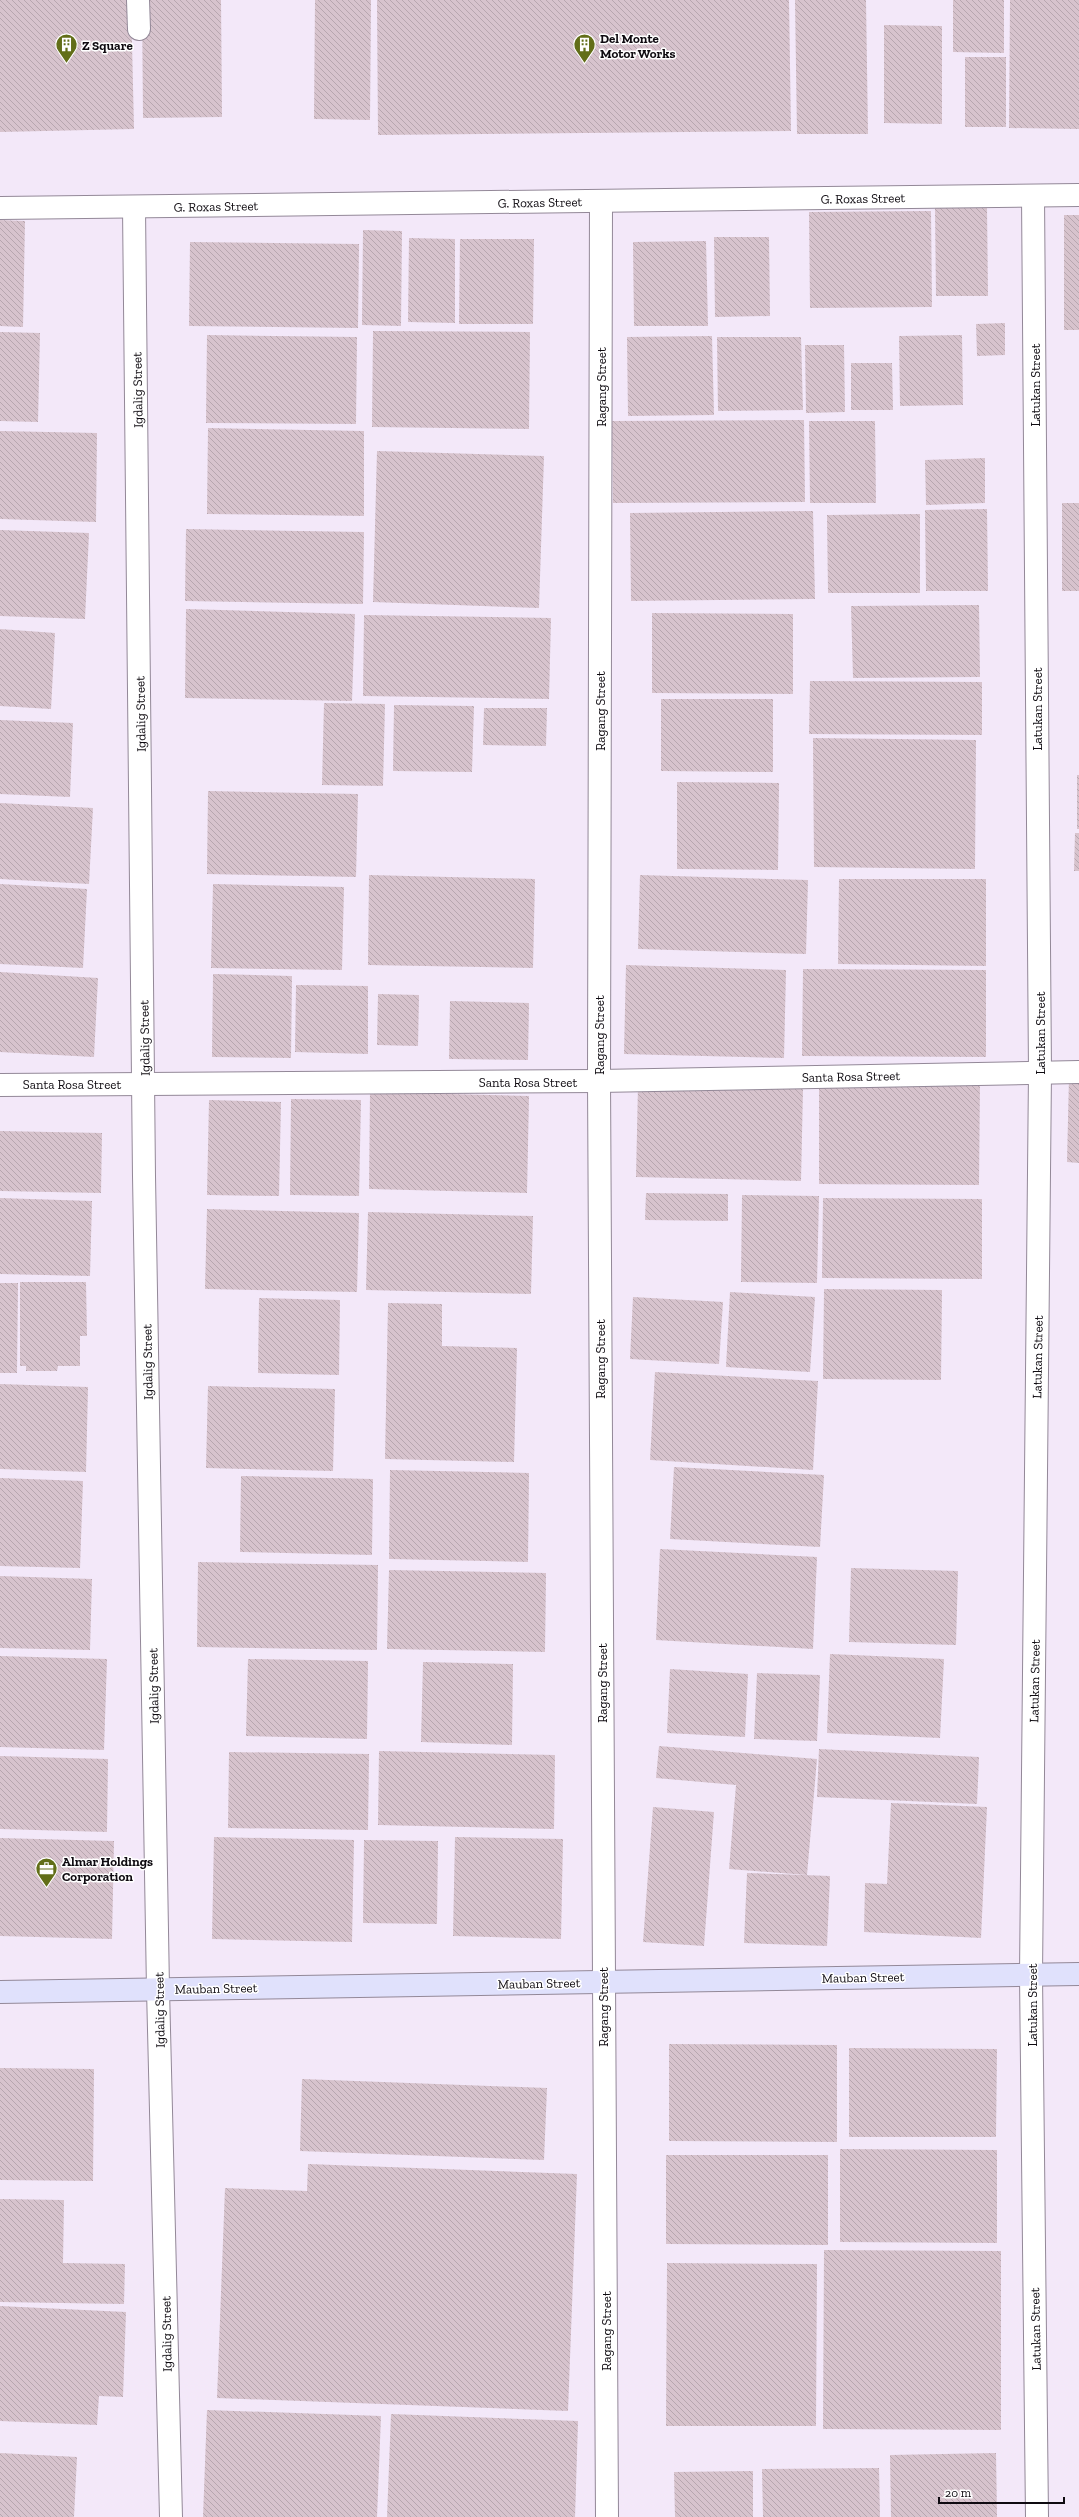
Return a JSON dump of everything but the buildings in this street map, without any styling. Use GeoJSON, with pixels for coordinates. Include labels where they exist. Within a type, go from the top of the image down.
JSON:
{"type":"FeatureCollection","features":[{"type":"Feature","properties":{"kind":"street"},"geometry":{"type":"LineString","coordinates":[[138,0],[139,29]]}},
{"type":"Feature","properties":{"kind":"street","name":"G. Roxas Street"},"geometry":{"type":"LineString","coordinates":[[0,208],[1079,195]]}},
{"type":"Feature","properties":{"kind":"street","name":"Latukan Street"},"geometry":{"type":"LineString","coordinates":[[1033,196],[1040,1072],[1031,1975],[1037,2517]]}},
{"type":"Feature","properties":{"kind":"street","name":"Ragang Street"},"geometry":{"type":"LineString","coordinates":[[601,201],[599,1081],[607,2517]]}},
{"type":"Feature","properties":{"kind":"street","name":"Igdalig Street"},"geometry":{"type":"LineString","coordinates":[[134,207],[145,1084],[144,1192],[158,1989],[170,2517]]}},
{"type":"Feature","properties":{"kind":"street","name":"Santa Rosa Street"},"geometry":{"type":"LineString","coordinates":[[0,1085],[599,1081],[1079,1072]]}},
{"type":"Feature","properties":{"kind":"street","name":"Mauban Street"},"geometry":{"type":"LineString","coordinates":[[0,1992],[1079,1974]]}},
{"type":"Feature","properties":{"kind":"place","name":"Z Square"},"geometry":{"type":"Point","coordinates":[66,64]}},
{"type":"Feature","properties":{"kind":"place","name":"Del Monte Motor Works"},"geometry":{"type":"Point","coordinates":[584,64]}},
{"type":"Feature","properties":{"kind":"place","name":"Almar Holdings Corporation"},"geometry":{"type":"Point","coordinates":[46,1888]}}]}
